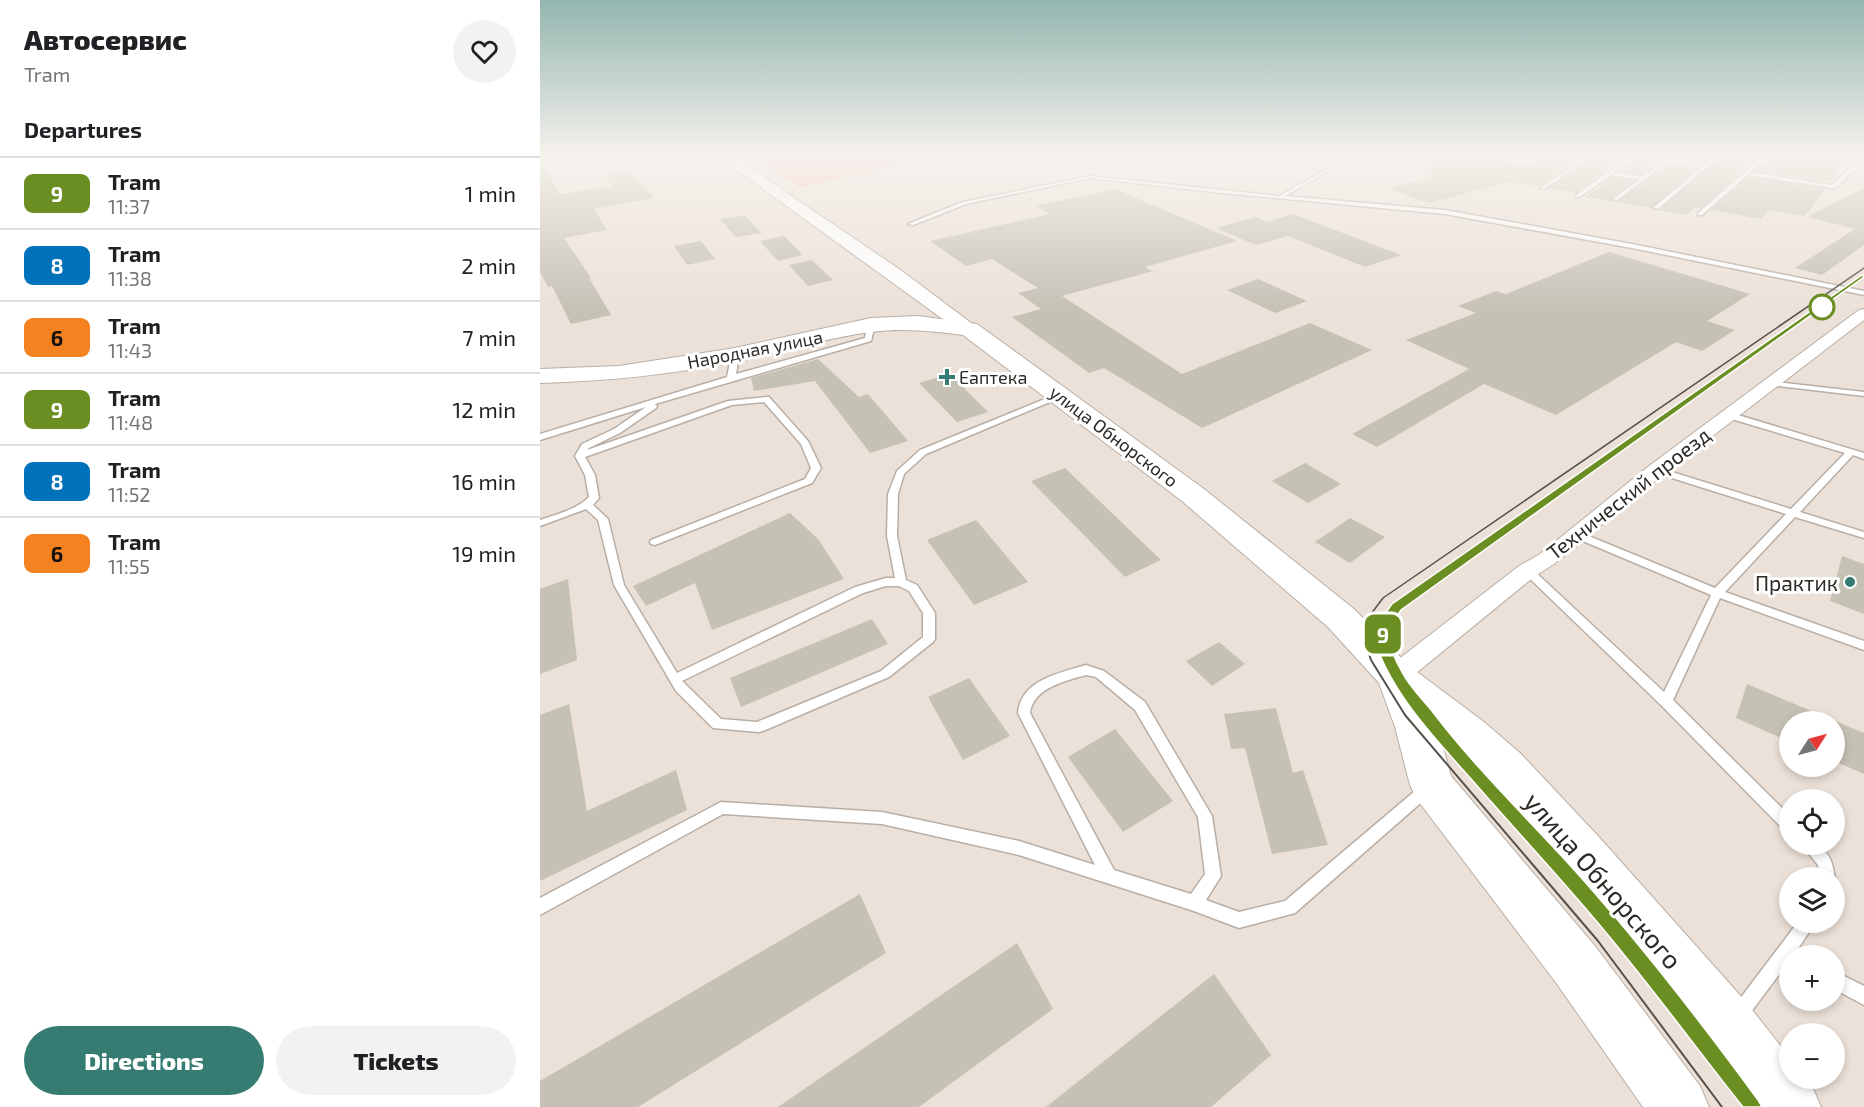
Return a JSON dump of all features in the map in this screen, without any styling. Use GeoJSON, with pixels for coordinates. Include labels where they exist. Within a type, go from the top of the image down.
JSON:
{"type":"FeatureCollection","features":[{"type":"Feature","properties":{"kind":"main road","name":"улица Обнорского"},"geometry":{"type":"LineString","coordinates":[[801,209],[896,274],[1193,495],[1332,611],[1395,676],[1469,734],[1505,766],[1733,1018],[1791,1107]]}},
{"type":"Feature","properties":{"kind":"main road","name":"Народная улица"},"geometry":{"type":"LineString","coordinates":[[546,378],[733,367],[871,326],[918,323],[969,328]]}},
{"type":"Feature","properties":{"kind":"main road","name":"улица Обнорского"},"geometry":{"type":"LineString","coordinates":[[1395,676],[1416,728],[1432,785],[1576,965],[1679,1107]]}},
{"type":"Feature","properties":{"kind":"street","name":"Технический проезд"},"geometry":{"type":"LineString","coordinates":[[1395,676],[1527,571],[1548,559],[1575,534],[1656,470],[1864,313]]}},
{"type":"Feature","properties":{"kind":"lane"},"geometry":{"type":"LineString","coordinates":[[911,224],[950,209]]}},
{"type":"Feature","properties":{"kind":"lane"},"geometry":{"type":"LineString","coordinates":[[1408,209],[1445,212],[1632,246],[1864,294]]}},
{"type":"Feature","properties":{"kind":"lane"},"geometry":{"type":"LineString","coordinates":[[1700,214],[1706,209]]}},
{"type":"Feature","properties":{"kind":"lane"},"geometry":{"type":"LineString","coordinates":[[540,437],[660,400],[733,367]]}},
{"type":"Feature","properties":{"kind":"lane"},"geometry":{"type":"LineString","coordinates":[[1770,383],[1864,394]]}},
{"type":"Feature","properties":{"kind":"lane"},"geometry":{"type":"LineString","coordinates":[[901,582],[892,536],[893,494],[900,473],[922,452],[1060,396]]}},
{"type":"Feature","properties":{"kind":"lane"},"geometry":{"type":"LineString","coordinates":[[580,456],[731,403],[766,399],[805,443],[816,468],[808,481],[655,542]]}},
{"type":"Feature","properties":{"kind":"lane"},"geometry":{"type":"LineString","coordinates":[[580,456],[585,446],[617,431],[660,400]]}},
{"type":"Feature","properties":{"kind":"lane"},"geometry":{"type":"LineString","coordinates":[[1728,415],[1864,456]]}},
{"type":"Feature","properties":{"kind":"lane"},"geometry":{"type":"LineString","coordinates":[[1666,701],[1717,592],[1851,452]]}},
{"type":"Feature","properties":{"kind":"lane"},"geometry":{"type":"LineString","coordinates":[[540,523],[587,505],[594,498],[590,475],[580,456]]}},
{"type":"Feature","properties":{"kind":"lane"},"geometry":{"type":"LineString","coordinates":[[1656,470],[1864,535]]}},
{"type":"Feature","properties":{"kind":"lane"},"geometry":{"type":"LineString","coordinates":[[587,505],[603,519],[619,585],[680,688],[718,724],[758,728],[885,674],[929,639],[929,613],[913,588],[901,582],[886,582],[859,590],[675,679]]}},
{"type":"Feature","properties":{"kind":"lane"},"geometry":{"type":"LineString","coordinates":[[1575,534],[1717,592],[1864,646]]}},
{"type":"Feature","properties":{"kind":"lane"},"geometry":{"type":"LineString","coordinates":[[1527,571],[1666,701],[1779,815]]}},
{"type":"Feature","properties":{"kind":"lane"},"geometry":{"type":"LineString","coordinates":[[1108,875],[1024,713],[1025,703],[1035,690],[1063,677],[1086,670],[1100,674],[1140,706],[1205,816],[1213,876],[1194,903]]}},
{"type":"Feature","properties":{"kind":"lane"},"geometry":{"type":"LineString","coordinates":[[540,907],[720,808],[882,818],[1019,848],[1194,903],[1239,920],[1289,908],[1432,785]]}},
{"type":"Feature","properties":{"kind":"lane"},"geometry":{"type":"LineString","coordinates":[[1733,1018],[1779,966]]}},
{"type":"Feature","properties":{"kind":"lane"},"geometry":{"type":"LineString","coordinates":[[1845,985],[1864,996]]}},
{"type":"Feature","properties":{"kind":"building"},"geometry":{"type":"Polygon","coordinates":[[[540,209],[596,209],[594,209],[607,230],[564,238],[591,278],[589,278],[611,315],[571,324],[552,286],[548,287],[540,272],[540,209]]]}},
{"type":"Feature","properties":{"kind":"building"},"geometry":{"type":"Polygon","coordinates":[[[1040,209],[1161,209],[1237,241],[1145,267],[1153,271],[1062,296],[1182,374],[1310,323],[1372,350],[1202,428],[1104,368],[1089,373],[1012,317],[1041,309],[1018,293],[1038,288],[992,259],[966,266],[930,241],[1050,214],[1040,209]]]}},
{"type":"Feature","properties":{"kind":"building"},"geometry":{"type":"Polygon","coordinates":[[[1662,209],[1694,209],[1686,215],[1660,210],[1662,209]]]}},
{"type":"Feature","properties":{"kind":"building"},"geometry":{"type":"Polygon","coordinates":[[[1810,209],[1805,216],[1769,210],[1761,219],[1711,210],[1810,209]]]}},
{"type":"Feature","properties":{"kind":"building"},"geometry":{"type":"Polygon","coordinates":[[[1823,209],[1864,209],[1864,245],[1822,275],[1795,268],[1855,229],[1807,217],[1823,209]]]}},
{"type":"Feature","properties":{"kind":"building"},"geometry":{"type":"Polygon","coordinates":[[[1293,214],[1401,255],[1365,267],[1288,236],[1256,245],[1216,228],[1256,217],[1267,222],[1293,214]]]}},
{"type":"Feature","properties":{"kind":"building"},"geometry":{"type":"Polygon","coordinates":[[[745,215],[761,233],[736,237],[720,219],[745,215]]]}},
{"type":"Feature","properties":{"kind":"building"},"geometry":{"type":"Polygon","coordinates":[[[784,236],[803,255],[778,261],[760,241],[784,236]]]}},
{"type":"Feature","properties":{"kind":"building"},"geometry":{"type":"Polygon","coordinates":[[[701,241],[715,259],[687,265],[674,246],[701,241]]]}},
{"type":"Feature","properties":{"kind":"building"},"geometry":{"type":"Polygon","coordinates":[[[1609,252],[1750,294],[1707,321],[1735,330],[1702,351],[1676,342],[1556,415],[1484,384],[1377,447],[1352,434],[1469,369],[1406,340],[1476,313],[1458,306],[1496,291],[1506,294],[1609,252]]]}},
{"type":"Feature","properties":{"kind":"building"},"geometry":{"type":"Polygon","coordinates":[[[812,260],[833,280],[808,286],[789,265],[812,260]]]}},
{"type":"Feature","properties":{"kind":"building"},"geometry":{"type":"Polygon","coordinates":[[[1258,279],[1307,301],[1275,313],[1227,290],[1258,279]]]}},
{"type":"Feature","properties":{"kind":"building"},"geometry":{"type":"Polygon","coordinates":[[[818,359],[859,397],[868,394],[908,441],[870,453],[815,381],[754,391],[751,378],[818,359]]]}},
{"type":"Feature","properties":{"kind":"building"},"geometry":{"type":"Polygon","coordinates":[[[950,374],[988,412],[957,422],[919,383],[950,374]]]}},
{"type":"Feature","properties":{"kind":"building"},"geometry":{"type":"Polygon","coordinates":[[[1305,463],[1341,484],[1308,503],[1272,481],[1305,463]]]}},
{"type":"Feature","properties":{"kind":"building"},"geometry":{"type":"Polygon","coordinates":[[[1065,468],[1161,560],[1125,577],[1031,481],[1065,468]]]}},
{"type":"Feature","properties":{"kind":"building"},"geometry":{"type":"Polygon","coordinates":[[[790,513],[818,539],[844,579],[712,630],[695,583],[646,606],[633,586],[790,513]]]}},
{"type":"Feature","properties":{"kind":"building"},"geometry":{"type":"Polygon","coordinates":[[[1350,518],[1385,537],[1350,563],[1315,542],[1350,518]]]}},
{"type":"Feature","properties":{"kind":"building"},"geometry":{"type":"Polygon","coordinates":[[[976,520],[1028,582],[974,605],[927,540],[976,520]]]}},
{"type":"Feature","properties":{"kind":"building","name":"Практик"},"geometry":{"type":"Polygon","coordinates":[[[1842,556],[1864,564],[1864,614],[1830,601],[1842,556]]]}},
{"type":"Feature","properties":{"kind":"building"},"geometry":{"type":"Polygon","coordinates":[[[568,579],[577,660],[540,674],[540,589],[568,579]]]}},
{"type":"Feature","properties":{"kind":"building"},"geometry":{"type":"Polygon","coordinates":[[[872,619],[888,644],[741,707],[730,678],[872,619]]]}},
{"type":"Feature","properties":{"kind":"building"},"geometry":{"type":"Polygon","coordinates":[[[1219,642],[1245,664],[1212,686],[1186,661],[1219,642]]]}},
{"type":"Feature","properties":{"kind":"building"},"geometry":{"type":"Polygon","coordinates":[[[969,678],[1010,736],[963,760],[928,697],[969,678]]]}},
{"type":"Feature","properties":{"kind":"building"},"geometry":{"type":"Polygon","coordinates":[[[1747,684],[1811,711],[1779,711],[1779,737],[1736,718],[1747,684]]]}},
{"type":"Feature","properties":{"kind":"building"},"geometry":{"type":"Polygon","coordinates":[[[569,704],[587,811],[676,770],[687,810],[540,881],[540,715],[569,704]]]}},
{"type":"Feature","properties":{"kind":"building"},"geometry":{"type":"Polygon","coordinates":[[[1276,708],[1293,773],[1303,770],[1328,845],[1272,854],[1245,748],[1231,749],[1224,714],[1276,708]]]}},
{"type":"Feature","properties":{"kind":"building"},"geometry":{"type":"Polygon","coordinates":[[[1845,725],[1864,733],[1864,774],[1845,766],[1845,725]]]}},
{"type":"Feature","properties":{"kind":"building"},"geometry":{"type":"Polygon","coordinates":[[[1115,729],[1173,801],[1123,832],[1068,757],[1115,729]]]}},
{"type":"Feature","properties":{"kind":"building"},"geometry":{"type":"Polygon","coordinates":[[[860,894],[886,953],[638,1107],[540,1107],[540,1081],[860,894]]]}},
{"type":"Feature","properties":{"kind":"building"},"geometry":{"type":"Polygon","coordinates":[[[1017,943],[1053,1009],[919,1107],[778,1107],[1017,943]]]}},
{"type":"Feature","properties":{"kind":"building"},"geometry":{"type":"Polygon","coordinates":[[[1214,974],[1271,1055],[1211,1107],[1046,1107],[1214,974]]]}},
{"type":"Feature","properties":{"kind":"tram line"},"geometry":{"type":"LineString","coordinates":[[1364,632],[1368,618],[1383,598],[1864,268]]}},
{"type":"Feature","properties":{"kind":"tram line","name":"9"},"geometry":{"type":"LineString","coordinates":[[1751,1107],[1688,1020],[1600,911],[1442,736],[1396,675],[1382,642],[1383,631],[1385,623],[1396,607],[1864,277]]}},
{"type":"Feature","properties":{"kind":"tram line"},"geometry":{"type":"LineString","coordinates":[[1384,632],[1385,623],[1396,607],[1780,337]]}},
{"type":"Feature","properties":{"kind":"tram line"},"geometry":{"type":"LineString","coordinates":[[1365,630],[1365,642],[1371,660],[1405,715],[1598,941],[1722,1107]]}},
{"type":"Feature","properties":{"kind":"tram line"},"geometry":{"type":"LineString","coordinates":[[1384,630],[1382,642],[1398,679],[1442,736],[1600,911],[1688,1020],[1751,1107]]}},
{"type":"Feature","properties":{"kind":"place","name":"Еаптека"},"geometry":{"type":"Point","coordinates":[947,377]}},
{"type":"Feature","properties":{"kind":"place","name":"Практик"},"geometry":{"type":"Point","coordinates":[1850,582]}}]}
